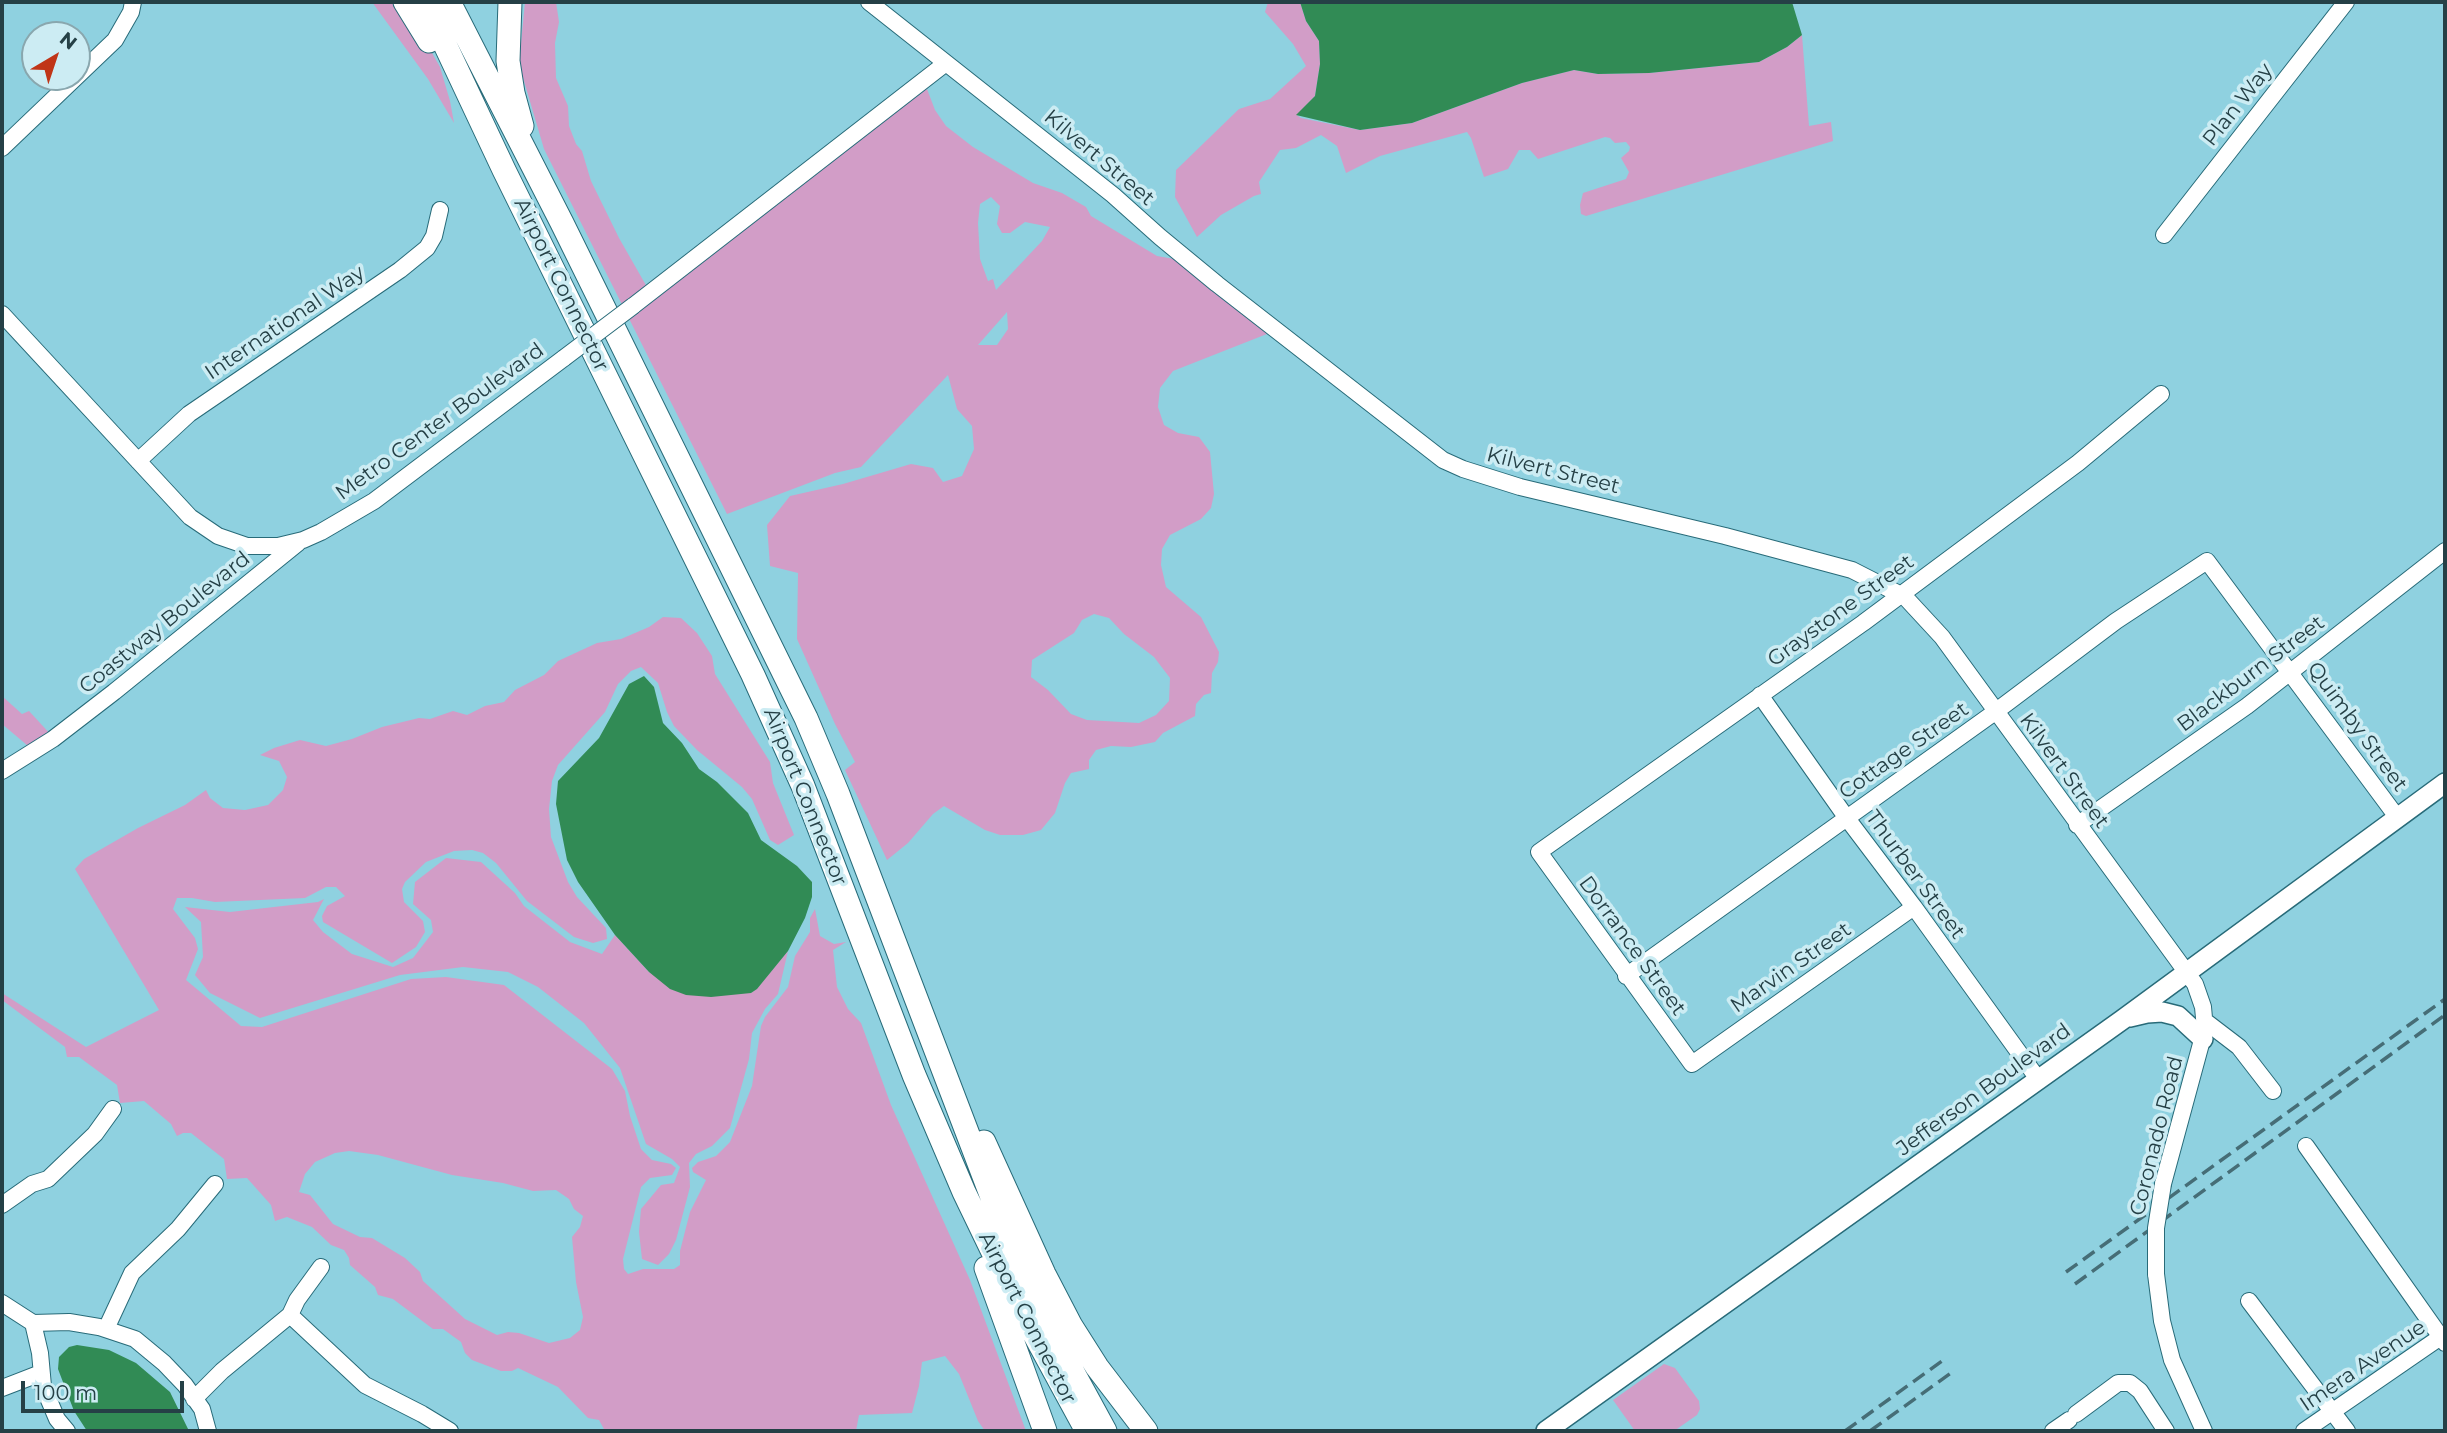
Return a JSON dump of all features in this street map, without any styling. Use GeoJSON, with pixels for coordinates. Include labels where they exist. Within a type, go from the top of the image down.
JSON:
{"type":"FeatureCollection","features":[{"type":"Feature","properties":{"kind":"highway"},"geometry":{"type":"LineString","coordinates":[[405,2],[504,170]]}},
{"type":"Feature","properties":{"kind":"highway"},"geometry":{"type":"LineString","coordinates":[[425,2],[504,170]]}},
{"type":"Feature","properties":{"kind":"highway"},"geometry":{"type":"LineString","coordinates":[[449,2],[562,223]]}},
{"type":"Feature","properties":{"kind":"highway"},"geometry":{"type":"LineString","coordinates":[[510,2],[508,61],[517,110],[562,223]]}},
{"type":"Feature","properties":{"kind":"highway","name":"Airport Connector"},"geometry":{"type":"LineString","coordinates":[[504,170],[789,751],[947,1152],[1018,1306],[1087,1431]]}},
{"type":"Feature","properties":{"kind":"highway","name":"Airport Connector"},"geometry":{"type":"LineString","coordinates":[[562,223],[806,718],[838,794],[1014,1255],[1050,1330],[1105,1431]]}},
{"type":"Feature","properties":{"kind":"highway"},"geometry":{"type":"LineString","coordinates":[[941,1062],[997,1167],[1044,1274],[1071,1326],[1097,1367],[1146,1431]]}},
{"type":"Feature","properties":{"kind":"highway"},"geometry":{"type":"LineString","coordinates":[[947,1152],[1045,1431]]}},
{"type":"Feature","properties":{"kind":"main road","name":"Jefferson Boulevard"},"geometry":{"type":"LineString","coordinates":[[1546,1431],[2122,1020],[2445,783]]}},
{"type":"Feature","properties":{"kind":"main road"},"geometry":{"type":"LineString","coordinates":[[2122,1020],[2162,1012],[2178,1016],[2204,1030]]}},
{"type":"Feature","properties":{"kind":"street"},"geometry":{"type":"LineString","coordinates":[[2,148],[105,50],[123,28],[133,2]]}},
{"type":"Feature","properties":{"kind":"street","name":"Kilvert Street"},"geometry":{"type":"LineString","coordinates":[[870,2],[1079,167],[1217,284],[1443,460],[1520,487],[1725,536],[1852,570],[1900,595],[1941,637],[2077,825],[2188,972]]}},
{"type":"Feature","properties":{"kind":"street","name":"Plan Way"},"geometry":{"type":"LineString","coordinates":[[2164,235],[2346,2]]}},
{"type":"Feature","properties":{"kind":"street","name":"Metro Center Boulevard"},"geometry":{"type":"LineString","coordinates":[[2,314],[190,517],[218,536],[247,546],[278,545],[303,540],[374,501],[633,306],[946,63]]}},
{"type":"Feature","properties":{"kind":"street","name":"International Way"},"geometry":{"type":"LineString","coordinates":[[138,461],[189,414],[400,270],[427,248],[434,236],[440,210]]}},
{"type":"Feature","properties":{"kind":"street","name":"Graystone Street"},"geometry":{"type":"LineString","coordinates":[[1539,852],[1900,595],[2078,463],[2161,394]]}},
{"type":"Feature","properties":{"kind":"street","name":"Coastway Boulevard"},"geometry":{"type":"LineString","coordinates":[[8,767],[52,739],[114,692],[303,540]]}},
{"type":"Feature","properties":{"kind":"street","name":"Blackburn Street"},"geometry":{"type":"LineString","coordinates":[[2077,825],[2292,673],[2445,551]]}},
{"type":"Feature","properties":{"kind":"street","name":"Quimby Street"},"geometry":{"type":"LineString","coordinates":[[2207,561],[2397,817]]}},
{"type":"Feature","properties":{"kind":"street","name":"Cottage Street"},"geometry":{"type":"LineString","coordinates":[[1626,976],[1995,712],[2116,621],[2207,561]]}},
{"type":"Feature","properties":{"kind":"street","name":"Thurber Street"},"geometry":{"type":"LineString","coordinates":[[1760,695],[2038,1079]]}},
{"type":"Feature","properties":{"kind":"street"},"geometry":{"type":"LineString","coordinates":[[2,751],[8,767]]}},
{"type":"Feature","properties":{"kind":"street","name":"Dorrance Street"},"geometry":{"type":"LineString","coordinates":[[1539,852],[1692,1064]]}},
{"type":"Feature","properties":{"kind":"street","name":"Marvin Street"},"geometry":{"type":"LineString","coordinates":[[1692,1064],[1914,907]]}},
{"type":"Feature","properties":{"kind":"street","name":"Coronado Road"},"geometry":{"type":"LineString","coordinates":[[2188,972],[2197,989],[2204,1030],[2164,1184],[2156,1228],[2157,1274],[2162,1321],[2172,1360],[2204,1431]]}},
{"type":"Feature","properties":{"kind":"street"},"geometry":{"type":"LineString","coordinates":[[2204,1030],[2239,1047],[2273,1091]]}},
{"type":"Feature","properties":{"kind":"street"},"geometry":{"type":"LineString","coordinates":[[2,1205],[32,1184],[48,1179],[95,1134],[113,1109]]}},
{"type":"Feature","properties":{"kind":"street"},"geometry":{"type":"LineString","coordinates":[[2306,1146],[2444,1338]]}},
{"type":"Feature","properties":{"kind":"street"},"geometry":{"type":"LineString","coordinates":[[106,1329],[132,1273],[178,1229],[215,1184]]}},
{"type":"Feature","properties":{"kind":"street"},"geometry":{"type":"LineString","coordinates":[[194,1399],[222,1371],[290,1315],[297,1300],[321,1267]]}},
{"type":"Feature","properties":{"kind":"street"},"geometry":{"type":"LineString","coordinates":[[2249,1301],[2347,1431]]}},
{"type":"Feature","properties":{"kind":"street"},"geometry":{"type":"LineString","coordinates":[[2,1303],[33,1323],[69,1322],[106,1329],[135,1339],[185,1385],[202,1409],[208,1431]]}},
{"type":"Feature","properties":{"kind":"street"},"geometry":{"type":"LineString","coordinates":[[290,1315],[365,1385],[450,1431]]}},
{"type":"Feature","properties":{"kind":"street"},"geometry":{"type":"LineString","coordinates":[[33,1323],[40,1353],[43,1386],[57,1419],[67,1431]]}},
{"type":"Feature","properties":{"kind":"street","name":"Imera Avenue"},"geometry":{"type":"LineString","coordinates":[[2304,1431],[2444,1338]]}},
{"type":"Feature","properties":{"kind":"street"},"geometry":{"type":"LineString","coordinates":[[2,1388],[41,1373]]}},
{"type":"Feature","properties":{"kind":"street"},"geometry":{"type":"LineString","coordinates":[[2062,1425],[2118,1383],[2130,1383],[2140,1391],[2166,1431]]}},
{"type":"Feature","properties":{"kind":"shaded area"},"geometry":{"type":"Polygon","coordinates":[[[372,2],[403,2],[440,67],[454,123],[428,79],[372,2]]]}},
{"type":"Feature","properties":{"kind":"shaded area"},"geometry":{"type":"Polygon","coordinates":[[[525,2],[556,2],[559,22],[555,43],[556,78],[568,106],[569,126],[582,151],[591,181],[651,294],[927,89],[935,110],[946,126],[973,147],[1033,183],[1062,193],[1086,207],[1091,216],[1157,256],[1180,260],[1272,332],[1173,371],[1160,388],[1158,407],[1164,425],[1178,433],[1199,437],[1210,452],[1214,494],[1211,508],[1201,519],[1170,535],[1162,549],[1161,565],[1166,587],[1201,617],[1219,652],[1218,662],[1212,673],[1211,693],[1204,695],[1196,704],[1195,716],[1163,733],[1155,742],[1096,750],[1089,760],[1089,769],[1071,773],[1055,813],[1041,830],[1023,835],[1000,835],[985,830],[944,806],[933,814],[908,843],[887,860],[845,770],[855,762],[797,639],[798,573],[770,566],[767,525],[790,496],[911,464],[933,468],[943,482],[962,476],[974,449],[972,426],[957,409],[948,375],[861,467],[835,473],[727,514],[544,149],[519,64],[525,2]],[[991,197],[980,204],[978,223],[980,259],[988,281],[993,279],[996,290],[1042,241],[1050,227],[1025,222],[1010,233],[1002,233],[997,224],[1000,206],[991,197]],[[1007,312],[978,345],[997,345],[1008,329],[1007,312]],[[1094,614],[1082,620],[1074,633],[1032,660],[1031,677],[1071,714],[1087,720],[1139,723],[1156,715],[1169,701],[1170,678],[1154,657],[1124,634],[1109,618],[1094,614]]]}},
{"type":"Feature","properties":{"kind":"shaded area"},"geometry":{"type":"Polygon","coordinates":[[[1268,2],[1300,2],[1306,21],[1319,41],[1320,64],[1315,96],[1297,115],[1301,118],[1360,130],[1412,123],[1522,83],[1574,70],[1598,74],[1649,73],[1759,62],[1787,47],[1802,35],[1809,126],[1831,122],[1833,141],[1586,216],[1581,214],[1583,193],[1626,179],[1629,172],[1621,158],[1629,151],[1630,147],[1626,142],[1615,143],[1605,137],[1538,159],[1530,150],[1519,150],[1508,169],[1484,177],[1467,132],[1380,156],[1346,173],[1337,146],[1321,135],[1296,148],[1280,150],[1259,182],[1261,194],[1221,215],[1197,237],[1175,197],[1176,170],[1239,109],[1270,99],[1306,66],[1293,44],[1265,12],[1268,2]]]}},
{"type":"Feature","properties":{"kind":"shaded area"},"geometry":{"type":"Polygon","coordinates":[[[1300,2],[1792,2],[1802,35],[1787,47],[1759,62],[1649,73],[1598,74],[1574,70],[1522,83],[1412,123],[1360,130],[1296,115],[1315,96],[1320,64],[1319,41],[1306,21],[1300,2]]]}},
{"type":"Feature","properties":{"kind":"shaded area"},"geometry":{"type":"Polygon","coordinates":[[[663,617],[681,618],[697,633],[712,656],[715,674],[770,762],[773,783],[794,835],[778,845],[770,840],[752,799],[674,726],[658,683],[641,667],[631,671],[618,684],[605,712],[558,765],[552,781],[549,809],[551,837],[568,882],[577,897],[606,928],[607,939],[593,943],[574,937],[527,901],[496,863],[483,853],[472,850],[454,851],[426,862],[405,882],[402,889],[404,902],[423,921],[425,932],[416,947],[392,963],[323,922],[322,916],[327,906],[345,896],[336,887],[326,887],[305,898],[215,902],[177,898],[173,909],[195,938],[198,949],[186,980],[241,1026],[262,1027],[411,979],[446,977],[504,985],[612,1069],[625,1091],[641,1149],[652,1160],[671,1164],[676,1168],[672,1175],[650,1178],[641,1187],[623,1259],[624,1269],[628,1274],[643,1269],[674,1269],[680,1265],[680,1251],[690,1212],[706,1180],[693,1172],[692,1168],[698,1162],[716,1156],[730,1142],[752,1086],[761,1026],[788,987],[795,956],[810,932],[810,918],[815,909],[820,936],[834,944],[846,942],[833,950],[837,987],[848,1009],[861,1023],[891,1105],[970,1280],[1026,1431],[985,1431],[978,1421],[959,1374],[945,1356],[922,1362],[912,1413],[859,1415],[856,1431],[605,1431],[599,1420],[588,1418],[558,1387],[518,1368],[501,1371],[472,1360],[465,1353],[461,1342],[443,1329],[433,1329],[393,1299],[378,1295],[375,1287],[350,1265],[344,1250],[331,1245],[312,1227],[287,1217],[275,1221],[271,1205],[247,1178],[227,1179],[224,1159],[191,1133],[177,1136],[171,1124],[144,1101],[120,1103],[117,1085],[79,1057],[67,1057],[65,1047],[2,1000],[2,993],[86,1047],[159,1010],[75,869],[84,859],[185,805],[206,790],[210,798],[223,808],[245,810],[268,805],[283,790],[287,777],[279,761],[260,755],[274,748],[300,740],[326,746],[419,718],[430,719],[453,711],[467,715],[485,706],[504,702],[515,690],[544,675],[558,661],[597,643],[621,639],[649,627],[663,617]],[[349,1151],[335,1153],[315,1162],[305,1174],[299,1192],[310,1195],[333,1224],[360,1237],[372,1238],[405,1258],[420,1272],[423,1281],[465,1319],[497,1335],[519,1333],[549,1343],[570,1338],[580,1330],[583,1317],[576,1282],[572,1237],[580,1227],[583,1216],[574,1209],[569,1199],[556,1190],[533,1191],[452,1175],[378,1155],[349,1151]]]}},
{"type":"Feature","properties":{"kind":"shaded area"},"geometry":{"type":"Polygon","coordinates":[[[644,676],[654,687],[663,723],[682,743],[699,769],[717,782],[748,813],[761,840],[797,866],[812,882],[812,897],[805,918],[788,951],[751,993],[711,997],[686,995],[670,989],[649,972],[615,935],[578,882],[567,860],[556,804],[558,781],[599,738],[629,684],[644,676]]]}},
{"type":"Feature","properties":{"kind":"shaded area"},"geometry":{"type":"Polygon","coordinates":[[[2,696],[22,714],[29,711],[53,737],[34,751],[2,724],[2,696]]]}},
{"type":"Feature","properties":{"kind":"shaded area"},"geometry":{"type":"Polygon","coordinates":[[[446,858],[481,862],[515,893],[524,906],[570,942],[602,954],[615,935],[649,972],[751,993],[788,951],[778,994],[765,1009],[752,1033],[749,1059],[730,1128],[712,1146],[696,1154],[689,1163],[690,1187],[676,1240],[669,1254],[658,1265],[642,1259],[639,1232],[641,1209],[661,1185],[674,1183],[680,1167],[672,1159],[646,1144],[620,1068],[584,1023],[538,987],[508,972],[463,967],[400,975],[260,1018],[210,993],[195,975],[203,957],[201,922],[185,907],[230,912],[318,902],[324,899],[313,920],[323,932],[352,954],[393,967],[413,958],[433,932],[431,920],[413,904],[415,882],[446,858]]]}},
{"type":"Feature","properties":{"kind":"shaded area"},"geometry":{"type":"Polygon","coordinates":[[[77,1345],[109,1350],[136,1363],[170,1392],[189,1431],[87,1431],[74,1411],[58,1369],[59,1357],[69,1347],[77,1345]]]}},
{"type":"Feature","properties":{"kind":"shaded area"},"geometry":{"type":"Polygon","coordinates":[[[1664,1364],[1675,1368],[1699,1401],[1700,1409],[1697,1415],[1674,1431],[1635,1431],[1613,1400],[1664,1364]]]}},
{"type":"Feature","properties":{"kind":"railway"},"geometry":{"type":"LineString","coordinates":[[2066,1272],[2445,999]]}},
{"type":"Feature","properties":{"kind":"railway"},"geometry":{"type":"LineString","coordinates":[[2075,1284],[2445,1015]]}},
{"type":"Feature","properties":{"kind":"railway"},"geometry":{"type":"LineString","coordinates":[[1845,1431],[1942,1361]]}},
{"type":"Feature","properties":{"kind":"railway"},"geometry":{"type":"LineString","coordinates":[[1870,1431],[1951,1373]]}}]}
